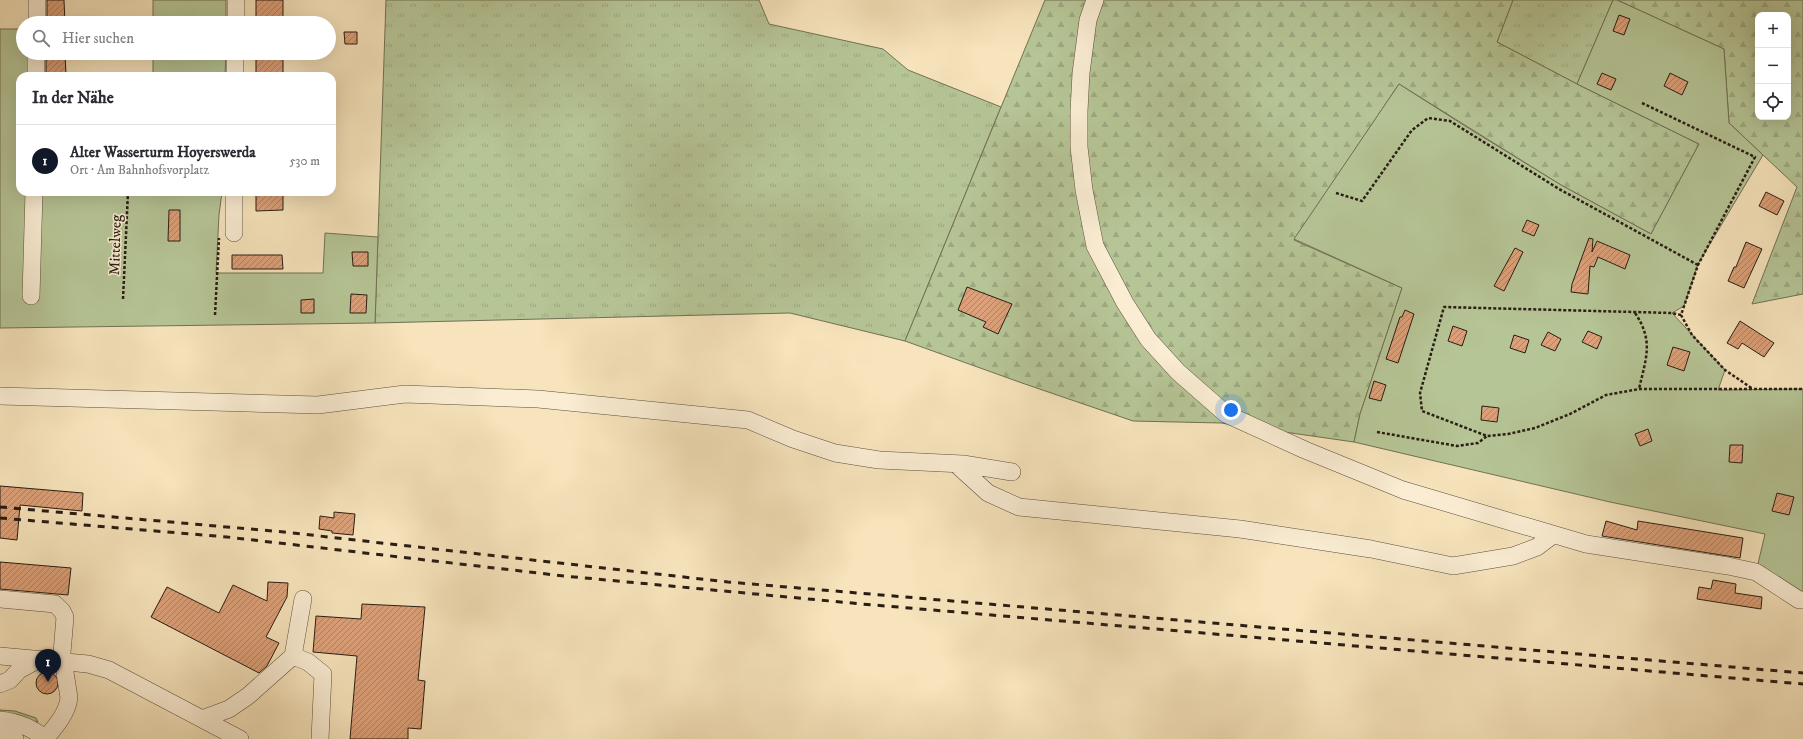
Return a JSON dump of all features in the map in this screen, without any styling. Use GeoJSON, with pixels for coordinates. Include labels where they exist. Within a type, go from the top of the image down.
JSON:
{"type":"FeatureCollection","features":[{"type":"Feature","properties":{"kind":"street"},"geometry":{"type":"LineString","coordinates":[[36,16],[37,0]]}},
{"type":"Feature","properties":{"kind":"street"},"geometry":{"type":"LineString","coordinates":[[236,0],[236,16]]}},
{"type":"Feature","properties":{"kind":"street"},"geometry":{"type":"LineString","coordinates":[[1095,0],[1088,20],[1080,73],[1079,147],[1084,190],[1095,246],[1125,303],[1148,339],[1178,372],[1226,414],[1305,450],[1403,490],[1586,544],[1728,566],[1756,572],[1799,600],[1803,600]]}},
{"type":"Feature","properties":{"kind":"street"},"geometry":{"type":"LineString","coordinates":[[36,60],[36,72]]}},
{"type":"Feature","properties":{"kind":"street"},"geometry":{"type":"LineString","coordinates":[[235,60],[235,72]]}},
{"type":"Feature","properties":{"kind":"street"},"geometry":{"type":"LineString","coordinates":[[31,296],[34,196]]}},
{"type":"Feature","properties":{"kind":"street"},"geometry":{"type":"LineString","coordinates":[[226,235],[233,196]]}},
{"type":"Feature","properties":{"kind":"street"},"geometry":{"type":"LineString","coordinates":[[0,396],[318,406],[405,394],[538,399],[748,420],[793,439],[835,453],[879,460],[956,464],[1012,472]]}},
{"type":"Feature","properties":{"kind":"street"},"geometry":{"type":"LineString","coordinates":[[956,464],[988,493],[1019,507],[1240,529],[1371,549],[1453,566],[1513,556],[1537,547],[1553,535]]}},
{"type":"Feature","properties":{"kind":"street"},"geometry":{"type":"LineString","coordinates":[[0,599],[55,604],[62,611],[65,617],[63,662],[69,698],[68,704],[61,718],[45,739],[29,727],[19,723],[0,720]]}},
{"type":"Feature","properties":{"kind":"street"},"geometry":{"type":"LineString","coordinates":[[202,719],[230,709],[248,696],[293,656],[303,599]]}},
{"type":"Feature","properties":{"kind":"street"},"geometry":{"type":"LineString","coordinates":[[0,656],[88,664],[108,670],[240,739]]}},
{"type":"Feature","properties":{"kind":"street"},"geometry":{"type":"LineString","coordinates":[[293,656],[308,662],[323,674],[320,739]]}},
{"type":"Feature","properties":{"kind":"street"},"geometry":{"type":"LineString","coordinates":[[0,684],[10,680],[19,670],[39,659]]}},
{"type":"Feature","properties":{"kind":"street"},"geometry":{"type":"LineString","coordinates":[[0,670],[19,670]]}},
{"type":"Feature","properties":{"kind":"street"},"geometry":{"type":"LineString","coordinates":[[0,734],[15,739]]}},
{"type":"Feature","properties":{"kind":"path"},"geometry":{"type":"LineString","coordinates":[[1642,103],[1755,157],[1698,265],[1681,315]]}},
{"type":"Feature","properties":{"kind":"path"},"geometry":{"type":"LineString","coordinates":[[1336,193],[1362,201],[1412,130],[1428,118],[1450,121],[1559,189],[1698,265]]}},
{"type":"Feature","properties":{"kind":"path","name":"Mittelweg"},"geometry":{"type":"LineString","coordinates":[[123,299],[128,196]]}},
{"type":"Feature","properties":{"kind":"path"},"geometry":{"type":"LineString","coordinates":[[215,315],[226,235]]}},
{"type":"Feature","properties":{"kind":"path"},"geometry":{"type":"LineString","coordinates":[[1754,390],[1725,370],[1692,334],[1681,315],[1672,313],[1444,307],[1420,393],[1422,411],[1486,436],[1508,434],[1535,428],[1570,414],[1606,395],[1639,388],[1754,390],[1803,389]]}},
{"type":"Feature","properties":{"kind":"path"},"geometry":{"type":"LineString","coordinates":[[1634,312],[1643,325],[1648,347],[1639,388]]}},
{"type":"Feature","properties":{"kind":"path"},"geometry":{"type":"LineString","coordinates":[[1377,432],[1456,446],[1478,443],[1486,436]]}},
{"type":"Feature","properties":{"kind":"green space"},"geometry":{"type":"Polygon","coordinates":[[[153,0],[226,0],[226,16],[153,16],[153,0]]]}},
{"type":"Feature","properties":{"kind":"green space"},"geometry":{"type":"Polygon","coordinates":[[[386,0],[759,0],[769,24],[883,49],[908,70],[1001,107],[905,341],[790,313],[375,323],[386,0]]]}},
{"type":"Feature","properties":{"kind":"green space"},"geometry":{"type":"Polygon","coordinates":[[[1045,0],[1513,0],[1497,42],[1577,84],[1699,144],[1651,234],[1561,185],[1399,84],[1294,240],[1402,288],[1360,414],[1354,442],[1221,423],[1133,421],[905,341],[1045,0]]]}},
{"type":"Feature","properties":{"kind":"green space"},"geometry":{"type":"Polygon","coordinates":[[[1513,0],[1613,0],[1577,84],[1497,42],[1513,0]]]}},
{"type":"Feature","properties":{"kind":"green space"},"geometry":{"type":"Polygon","coordinates":[[[1613,0],[1617,0],[1724,49],[1729,123],[1763,155],[1698,264],[1684,306],[1672,313],[1725,370],[1718,390],[1803,389],[1803,600],[1756,572],[1765,534],[1610,502],[1354,442],[1360,414],[1402,288],[1294,239],[1399,84],[1561,185],[1651,234],[1699,144],[1577,84],[1613,0]]]}},
{"type":"Feature","properties":{"kind":"green space"},"geometry":{"type":"Polygon","coordinates":[[[1617,0],[1803,0],[1803,294],[1752,304],[1797,187],[1729,123],[1724,49],[1617,0]]]}},
{"type":"Feature","properties":{"kind":"green space"},"geometry":{"type":"Polygon","coordinates":[[[0,29],[16,29],[16,60],[28,60],[28,72],[16,72],[16,196],[221,196],[216,273],[323,273],[325,233],[378,237],[375,323],[0,328],[0,29]]]}},
{"type":"Feature","properties":{"kind":"green space"},"geometry":{"type":"Polygon","coordinates":[[[153,60],[226,60],[225,72],[153,72],[153,60]]]}},
{"type":"Feature","properties":{"kind":"green space"},"geometry":{"type":"Polygon","coordinates":[[[0,710],[15,711],[36,718],[38,722],[4,716],[0,710]]]}},
{"type":"Feature","properties":{"kind":"building"},"geometry":{"type":"Polygon","coordinates":[[[47,0],[64,0],[65,16],[47,16],[47,0]]]}},
{"type":"Feature","properties":{"kind":"building"},"geometry":{"type":"Polygon","coordinates":[[[256,0],[283,0],[283,16],[256,16],[256,0]]]}},
{"type":"Feature","properties":{"kind":"building"},"geometry":{"type":"Polygon","coordinates":[[[1619,15],[1630,19],[1624,35],[1613,31],[1619,15]]]}},
{"type":"Feature","properties":{"kind":"building"},"geometry":{"type":"Polygon","coordinates":[[[344,32],[357,32],[357,44],[345,44],[344,32]]]}},
{"type":"Feature","properties":{"kind":"building"},"geometry":{"type":"Polygon","coordinates":[[[46,60],[65,60],[66,72],[46,72],[46,60]]]}},
{"type":"Feature","properties":{"kind":"building"},"geometry":{"type":"Polygon","coordinates":[[[256,60],[283,60],[283,72],[256,72],[256,60]]]}},
{"type":"Feature","properties":{"kind":"building"},"geometry":{"type":"Polygon","coordinates":[[[1602,73],[1616,79],[1611,90],[1597,84],[1602,73]]]}},
{"type":"Feature","properties":{"kind":"building"},"geometry":{"type":"Polygon","coordinates":[[[1670,73],[1688,82],[1682,95],[1664,86],[1670,73]]]}},
{"type":"Feature","properties":{"kind":"building"},"geometry":{"type":"Polygon","coordinates":[[[1766,192],[1784,201],[1777,215],[1759,206],[1766,192]]]}},
{"type":"Feature","properties":{"kind":"building"},"geometry":{"type":"Polygon","coordinates":[[[256,196],[283,196],[283,210],[256,211],[256,196]]]}},
{"type":"Feature","properties":{"kind":"building"},"geometry":{"type":"Polygon","coordinates":[[[169,210],[180,210],[180,241],[168,241],[169,210]]]}},
{"type":"Feature","properties":{"kind":"building"},"geometry":{"type":"Polygon","coordinates":[[[1527,220],[1539,225],[1534,236],[1522,231],[1527,220]]]}},
{"type":"Feature","properties":{"kind":"building"},"geometry":{"type":"Polygon","coordinates":[[[1589,238],[1593,239],[1592,252],[1597,241],[1630,255],[1625,269],[1598,257],[1594,267],[1590,266],[1588,294],[1571,292],[1572,284],[1589,238]]]}},
{"type":"Feature","properties":{"kind":"building"},"geometry":{"type":"Polygon","coordinates":[[[1746,242],[1762,249],[1744,288],[1728,281],[1734,267],[1736,267],[1746,242]]]}},
{"type":"Feature","properties":{"kind":"building"},"geometry":{"type":"Polygon","coordinates":[[[1515,248],[1523,252],[1504,291],[1494,286],[1515,248]]]}},
{"type":"Feature","properties":{"kind":"building"},"geometry":{"type":"Polygon","coordinates":[[[352,252],[368,252],[368,266],[353,266],[352,252]]]}},
{"type":"Feature","properties":{"kind":"building"},"geometry":{"type":"Polygon","coordinates":[[[232,255],[282,255],[283,269],[232,269],[232,255]]]}},
{"type":"Feature","properties":{"kind":"building"},"geometry":{"type":"Polygon","coordinates":[[[967,287],[1012,304],[998,334],[983,327],[986,322],[958,310],[967,287]]]}},
{"type":"Feature","properties":{"kind":"building"},"geometry":{"type":"Polygon","coordinates":[[[351,294],[367,295],[366,313],[350,313],[351,294]]]}},
{"type":"Feature","properties":{"kind":"building"},"geometry":{"type":"Polygon","coordinates":[[[314,299],[314,313],[301,313],[301,300],[314,299]]]}},
{"type":"Feature","properties":{"kind":"building"},"geometry":{"type":"Polygon","coordinates":[[[1405,310],[1414,314],[1398,363],[1386,359],[1400,317],[1402,317],[1405,310]]]}},
{"type":"Feature","properties":{"kind":"building"},"geometry":{"type":"Polygon","coordinates":[[[1740,321],[1774,343],[1764,357],[1742,343],[1738,349],[1727,343],[1740,321]]]}},
{"type":"Feature","properties":{"kind":"building"},"geometry":{"type":"Polygon","coordinates":[[[1453,326],[1467,331],[1462,346],[1448,341],[1453,326]]]}},
{"type":"Feature","properties":{"kind":"building"},"geometry":{"type":"Polygon","coordinates":[[[1588,331],[1602,337],[1597,349],[1582,342],[1588,331]]]}},
{"type":"Feature","properties":{"kind":"building"},"geometry":{"type":"Polygon","coordinates":[[[1548,332],[1561,339],[1555,351],[1541,345],[1548,332]]]}},
{"type":"Feature","properties":{"kind":"building"},"geometry":{"type":"Polygon","coordinates":[[[1514,335],[1529,340],[1525,353],[1510,348],[1514,335]]]}},
{"type":"Feature","properties":{"kind":"building"},"geometry":{"type":"Polygon","coordinates":[[[1673,347],[1690,352],[1684,371],[1667,365],[1673,347]]]}},
{"type":"Feature","properties":{"kind":"building"},"geometry":{"type":"Polygon","coordinates":[[[1374,381],[1386,385],[1381,401],[1369,398],[1374,381]]]}},
{"type":"Feature","properties":{"kind":"building"},"geometry":{"type":"Polygon","coordinates":[[[1482,406],[1499,408],[1497,422],[1481,420],[1482,406]]]}},
{"type":"Feature","properties":{"kind":"building"},"geometry":{"type":"Polygon","coordinates":[[[1648,429],[1652,441],[1640,446],[1635,434],[1648,429]]]}},
{"type":"Feature","properties":{"kind":"building"},"geometry":{"type":"Polygon","coordinates":[[[1730,445],[1743,445],[1742,463],[1729,462],[1730,445]]]}},
{"type":"Feature","properties":{"kind":"building"},"geometry":{"type":"Polygon","coordinates":[[[0,486],[83,493],[82,511],[20,505],[17,540],[0,538],[0,486]]]}},
{"type":"Feature","properties":{"kind":"building"},"geometry":{"type":"Polygon","coordinates":[[[1777,493],[1794,497],[1789,515],[1772,511],[1777,493]]]}},
{"type":"Feature","properties":{"kind":"building"},"geometry":{"type":"Polygon","coordinates":[[[334,512],[355,514],[353,535],[332,533],[332,531],[319,529],[320,516],[334,518],[334,512]]]}},
{"type":"Feature","properties":{"kind":"building"},"geometry":{"type":"Polygon","coordinates":[[[1606,521],[1637,530],[1638,521],[1743,538],[1740,558],[1602,536],[1606,521]]]}},
{"type":"Feature","properties":{"kind":"building"},"geometry":{"type":"Polygon","coordinates":[[[0,562],[71,568],[68,595],[0,589],[0,562]]]}},
{"type":"Feature","properties":{"kind":"building"},"geometry":{"type":"Polygon","coordinates":[[[1713,580],[1736,584],[1735,593],[1762,597],[1761,609],[1697,599],[1699,587],[1711,589],[1713,580]]]}},
{"type":"Feature","properties":{"kind":"building"},"geometry":{"type":"Polygon","coordinates":[[[268,582],[288,583],[287,597],[266,637],[279,643],[267,666],[259,673],[151,617],[167,587],[219,613],[233,585],[267,601],[268,582]]]}},
{"type":"Feature","properties":{"kind":"building"},"geometry":{"type":"Polygon","coordinates":[[[362,604],[425,607],[418,680],[425,681],[421,729],[408,728],[408,739],[350,739],[357,656],[313,652],[316,616],[361,619],[362,604]]]}},
{"type":"Feature","properties":{"kind":"building"},"geometry":{"type":"Polygon","coordinates":[[[47,672],[55,675],[58,683],[55,691],[47,694],[39,691],[36,683],[39,675],[47,672]]]}},
{"type":"Feature","properties":{"kind":"railway"},"geometry":{"type":"LineString","coordinates":[[0,507],[284,532],[728,582],[1803,673]]}},
{"type":"Feature","properties":{"kind":"railway"},"geometry":{"type":"LineString","coordinates":[[0,518],[227,537],[564,576],[862,604],[1803,684]]}},
{"type":"Feature","properties":{"kind":"place","name":"Alter Wasserturm Hoyerswerda"},"geometry":{"type":"Point","coordinates":[48,682]}}]}
